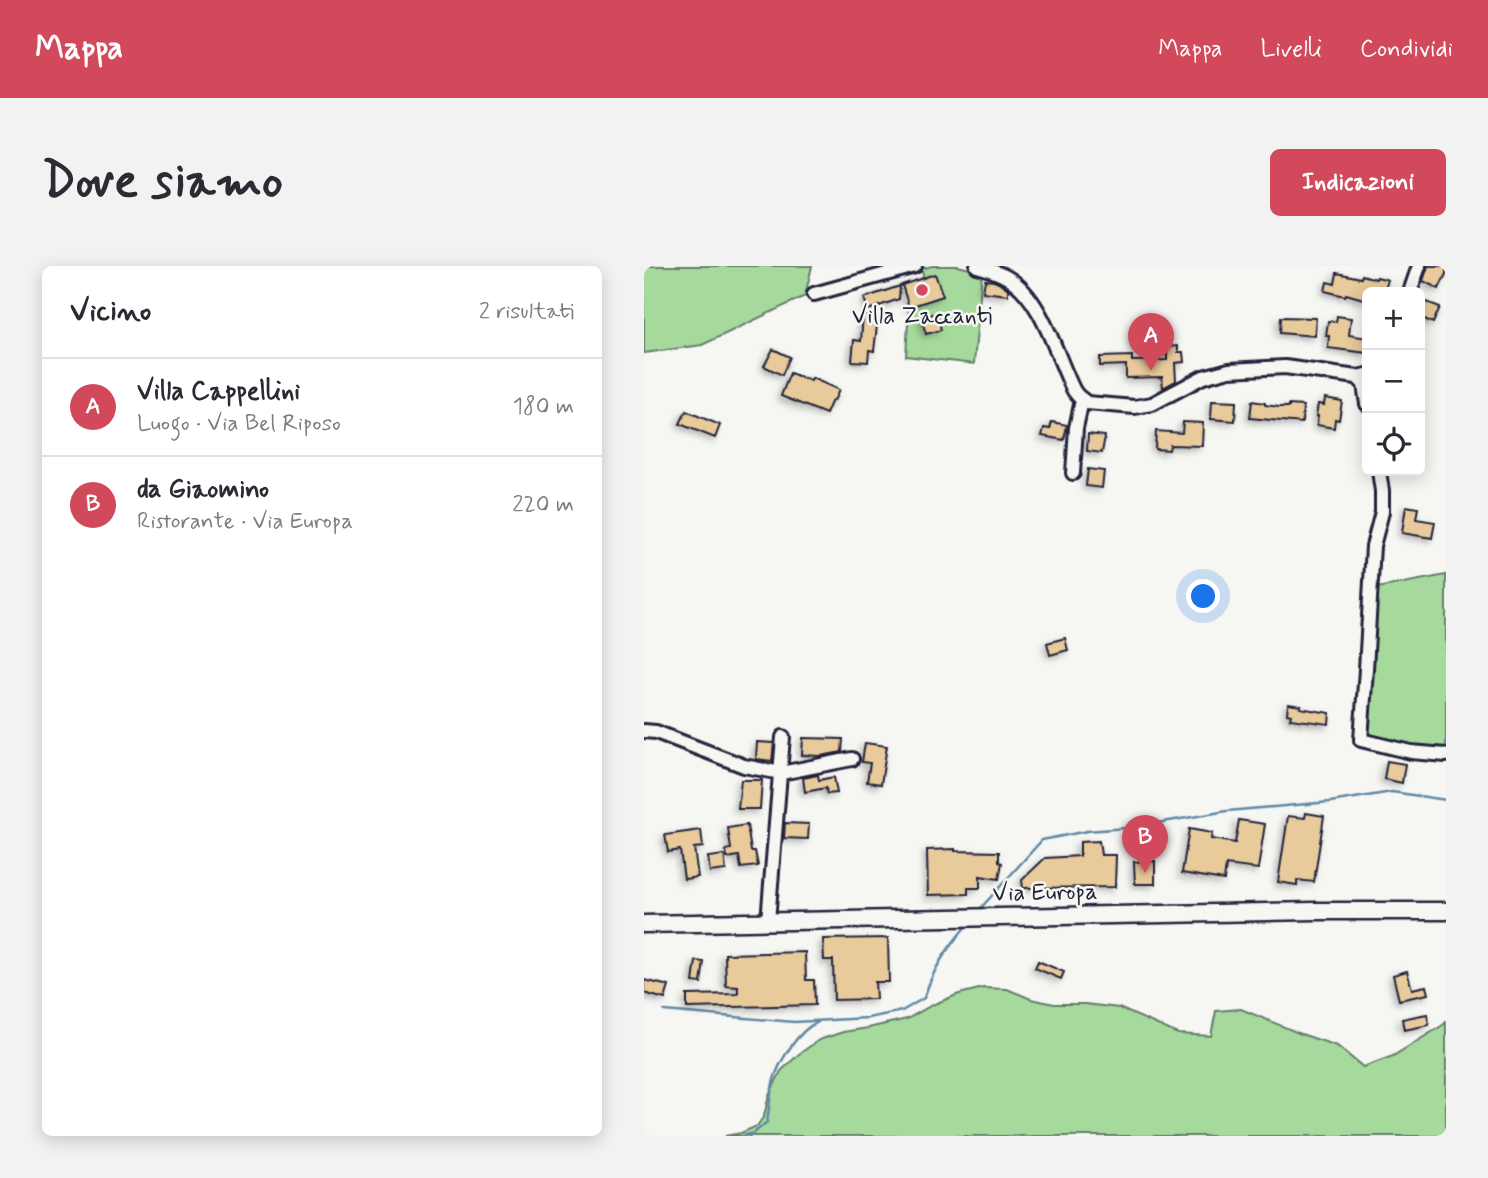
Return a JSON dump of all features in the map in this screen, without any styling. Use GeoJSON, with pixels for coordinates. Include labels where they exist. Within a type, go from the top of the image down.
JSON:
{"type":"FeatureCollection","features":[{"type":"Feature","properties":{"kind":"main road","name":"Via Europa"},"geometry":{"type":"LineString","coordinates":[[644,924],[1315,911],[1446,911]]}},
{"type":"Feature","properties":{"kind":"street"},"geometry":{"type":"LineString","coordinates":[[814,294],[888,269],[915,266]]}},
{"type":"Feature","properties":{"kind":"street"},"geometry":{"type":"LineString","coordinates":[[977,266],[1010,279],[1031,300],[1074,391],[1087,403],[1144,406],[1161,401],[1203,377],[1229,370],[1285,367],[1362,376]]}},
{"type":"Feature","properties":{"kind":"street"},"geometry":{"type":"LineString","coordinates":[[1412,287],[1419,266]]}},
{"type":"Feature","properties":{"kind":"street"},"geometry":{"type":"LineString","coordinates":[[1073,473],[1076,428],[1082,400]]}},
{"type":"Feature","properties":{"kind":"street"},"geometry":{"type":"LineString","coordinates":[[1379,476],[1382,512],[1373,546],[1361,740],[1411,752],[1446,755]]}},
{"type":"Feature","properties":{"kind":"street"},"geometry":{"type":"LineString","coordinates":[[644,731],[656,732],[744,766],[780,773],[852,759]]}},
{"type":"Feature","properties":{"kind":"street"},"geometry":{"type":"LineString","coordinates":[[768,921],[783,737]]}},
{"type":"Feature","properties":{"kind":"green space"},"geometry":{"type":"Polygon","coordinates":[[[644,266],[812,266],[805,296],[702,345],[644,353],[644,266]]]}},
{"type":"Feature","properties":{"kind":"green space"},"geometry":{"type":"Polygon","coordinates":[[[932,266],[958,266],[982,272],[974,364],[906,356],[909,307],[942,295],[935,274],[924,278],[921,269],[932,266]]]}},
{"type":"Feature","properties":{"kind":"green space"},"geometry":{"type":"Polygon","coordinates":[[[1446,575],[1446,746],[1405,746],[1363,736],[1377,588],[1446,575]]]}},
{"type":"Feature","properties":{"kind":"green space"},"geometry":{"type":"Polygon","coordinates":[[[983,988],[1007,989],[1031,999],[1054,1004],[1119,1008],[1178,1034],[1211,1036],[1216,1011],[1241,1009],[1337,1046],[1363,1067],[1393,1056],[1446,1022],[1446,1136],[725,1136],[757,1126],[764,1116],[769,1095],[781,1071],[819,1040],[843,1032],[907,1019],[932,1005],[983,988]]]}},
{"type":"Feature","properties":{"kind":"building"},"geometry":{"type":"Polygon","coordinates":[[[1428,266],[1446,266],[1446,274],[1439,289],[1423,281],[1428,266]]]}},
{"type":"Feature","properties":{"kind":"building"},"geometry":{"type":"Polygon","coordinates":[[[1337,273],[1388,280],[1386,287],[1362,287],[1362,299],[1325,291],[1327,282],[1335,284],[1337,273]]]}},
{"type":"Feature","properties":{"kind":"building","name":"Villa Zaccanti"},"geometry":{"type":"Polygon","coordinates":[[[935,274],[943,296],[909,307],[902,285],[935,274]]]}},
{"type":"Feature","properties":{"kind":"building"},"geometry":{"type":"Polygon","coordinates":[[[985,280],[1003,285],[1008,289],[1008,295],[983,292],[985,280]]]}},
{"type":"Feature","properties":{"kind":"building"},"geometry":{"type":"Polygon","coordinates":[[[900,286],[899,299],[868,310],[864,298],[900,286]]]}},
{"type":"Feature","properties":{"kind":"building"},"geometry":{"type":"Polygon","coordinates":[[[1425,301],[1440,307],[1433,323],[1425,319],[1425,301]]]}},
{"type":"Feature","properties":{"kind":"building"},"geometry":{"type":"Polygon","coordinates":[[[937,313],[941,330],[926,334],[921,317],[937,313]]]}},
{"type":"Feature","properties":{"kind":"building"},"geometry":{"type":"Polygon","coordinates":[[[863,315],[878,317],[874,351],[869,350],[868,362],[852,361],[854,340],[861,341],[863,315]]]}},
{"type":"Feature","properties":{"kind":"building"},"geometry":{"type":"Polygon","coordinates":[[[1337,316],[1351,318],[1349,335],[1362,337],[1362,352],[1328,348],[1328,321],[1336,322],[1337,316]]]}},
{"type":"Feature","properties":{"kind":"building"},"geometry":{"type":"Polygon","coordinates":[[[1281,317],[1316,318],[1315,336],[1280,333],[1281,317]]]}},
{"type":"Feature","properties":{"kind":"building"},"geometry":{"type":"Polygon","coordinates":[[[1178,346],[1178,352],[1183,352],[1184,362],[1175,363],[1176,381],[1163,388],[1162,377],[1126,378],[1126,365],[1100,366],[1100,357],[1132,356],[1132,361],[1167,360],[1167,347],[1178,346]]]}},
{"type":"Feature","properties":{"kind":"building"},"geometry":{"type":"Polygon","coordinates":[[[773,349],[790,357],[782,375],[764,366],[773,349]]]}},
{"type":"Feature","properties":{"kind":"building"},"geometry":{"type":"Polygon","coordinates":[[[790,373],[811,381],[812,378],[839,390],[826,414],[781,396],[790,373]]]}},
{"type":"Feature","properties":{"kind":"building"},"geometry":{"type":"Polygon","coordinates":[[[1325,398],[1342,401],[1339,420],[1335,419],[1334,428],[1317,425],[1318,404],[1324,405],[1325,398]]]}},
{"type":"Feature","properties":{"kind":"building"},"geometry":{"type":"Polygon","coordinates":[[[1212,401],[1236,402],[1235,421],[1211,419],[1212,401]]]}},
{"type":"Feature","properties":{"kind":"building"},"geometry":{"type":"Polygon","coordinates":[[[1252,401],[1279,407],[1303,406],[1302,423],[1250,418],[1252,401]]]}},
{"type":"Feature","properties":{"kind":"building"},"geometry":{"type":"Polygon","coordinates":[[[686,411],[720,425],[715,438],[680,424],[686,411]]]}},
{"type":"Feature","properties":{"kind":"building"},"geometry":{"type":"Polygon","coordinates":[[[1052,422],[1067,425],[1064,440],[1042,436],[1044,428],[1050,429],[1052,422]]]}},
{"type":"Feature","properties":{"kind":"building"},"geometry":{"type":"Polygon","coordinates":[[[1183,422],[1203,423],[1202,446],[1170,445],[1169,450],[1155,449],[1156,431],[1182,433],[1183,422]]]}},
{"type":"Feature","properties":{"kind":"building"},"geometry":{"type":"Polygon","coordinates":[[[1088,434],[1105,436],[1102,453],[1087,451],[1088,434]]]}},
{"type":"Feature","properties":{"kind":"building"},"geometry":{"type":"Polygon","coordinates":[[[1088,469],[1104,471],[1102,488],[1086,486],[1088,469]]]}},
{"type":"Feature","properties":{"kind":"building"},"geometry":{"type":"Polygon","coordinates":[[[1406,506],[1418,508],[1416,519],[1435,522],[1432,538],[1402,533],[1406,506]]]}},
{"type":"Feature","properties":{"kind":"building"},"geometry":{"type":"Polygon","coordinates":[[[1065,638],[1068,650],[1050,655],[1047,643],[1065,638]]]}},
{"type":"Feature","properties":{"kind":"building"},"geometry":{"type":"Polygon","coordinates":[[[1288,704],[1330,713],[1329,724],[1290,719],[1291,715],[1287,714],[1288,704]]]}},
{"type":"Feature","properties":{"kind":"building"},"geometry":{"type":"Polygon","coordinates":[[[803,738],[843,739],[842,752],[821,756],[802,755],[803,738]]]}},
{"type":"Feature","properties":{"kind":"building"},"geometry":{"type":"Polygon","coordinates":[[[757,742],[774,743],[772,761],[756,759],[757,742]]]}},
{"type":"Feature","properties":{"kind":"building"},"geometry":{"type":"Polygon","coordinates":[[[865,743],[887,746],[881,784],[867,782],[870,763],[862,762],[865,743]]]}},
{"type":"Feature","properties":{"kind":"building"},"geometry":{"type":"Polygon","coordinates":[[[1387,761],[1405,764],[1402,783],[1384,779],[1387,761]]]}},
{"type":"Feature","properties":{"kind":"building"},"geometry":{"type":"Polygon","coordinates":[[[818,775],[819,780],[834,777],[837,793],[827,794],[826,788],[805,792],[803,778],[818,775]]]}},
{"type":"Feature","properties":{"kind":"building"},"geometry":{"type":"Polygon","coordinates":[[[741,780],[762,780],[760,809],[738,809],[741,780]]]}},
{"type":"Feature","properties":{"kind":"building"},"geometry":{"type":"Polygon","coordinates":[[[1306,813],[1324,816],[1314,882],[1297,880],[1297,885],[1278,882],[1288,816],[1305,818],[1306,813]]]}},
{"type":"Feature","properties":{"kind":"building"},"geometry":{"type":"Polygon","coordinates":[[[1239,820],[1265,824],[1258,869],[1226,865],[1224,880],[1182,873],[1189,829],[1212,833],[1211,839],[1235,843],[1239,820]]]}},
{"type":"Feature","properties":{"kind":"building"},"geometry":{"type":"Polygon","coordinates":[[[785,823],[809,824],[808,839],[784,838],[785,823]]]}},
{"type":"Feature","properties":{"kind":"building"},"geometry":{"type":"Polygon","coordinates":[[[747,825],[751,851],[755,851],[758,866],[741,868],[739,856],[727,858],[726,850],[731,849],[728,828],[747,825]]]}},
{"type":"Feature","properties":{"kind":"building"},"geometry":{"type":"Polygon","coordinates":[[[701,830],[703,847],[694,848],[698,877],[684,879],[680,850],[668,852],[665,835],[701,830]]]}},
{"type":"Feature","properties":{"kind":"building"},"geometry":{"type":"Polygon","coordinates":[[[1099,841],[1101,855],[1116,855],[1115,887],[1023,888],[1022,880],[1045,858],[1080,856],[1080,842],[1099,841]]]}},
{"type":"Feature","properties":{"kind":"building"},"geometry":{"type":"Polygon","coordinates":[[[927,850],[999,852],[999,862],[1002,863],[999,879],[980,876],[980,888],[968,888],[968,894],[928,895],[927,850]]]}},
{"type":"Feature","properties":{"kind":"building"},"geometry":{"type":"Polygon","coordinates":[[[724,855],[726,870],[710,872],[708,857],[724,855]]]}},
{"type":"Feature","properties":{"kind":"building"},"geometry":{"type":"Polygon","coordinates":[[[1155,861],[1155,884],[1135,884],[1134,862],[1155,861]]]}},
{"type":"Feature","properties":{"kind":"building"},"geometry":{"type":"Polygon","coordinates":[[[888,938],[889,982],[875,982],[876,999],[834,1000],[833,960],[824,960],[823,939],[888,938]]]}},
{"type":"Feature","properties":{"kind":"building"},"geometry":{"type":"Polygon","coordinates":[[[805,952],[806,980],[814,980],[815,1005],[687,1008],[687,995],[738,994],[738,987],[726,986],[725,954],[805,952]]]}},
{"type":"Feature","properties":{"kind":"building"},"geometry":{"type":"Polygon","coordinates":[[[696,961],[704,962],[701,983],[693,982],[696,961]]]}},
{"type":"Feature","properties":{"kind":"building"},"geometry":{"type":"Polygon","coordinates":[[[1038,961],[1064,972],[1061,979],[1035,968],[1038,961]]]}},
{"type":"Feature","properties":{"kind":"building"},"geometry":{"type":"Polygon","coordinates":[[[1407,971],[1412,989],[1426,986],[1428,994],[1399,1000],[1393,975],[1407,971]]]}},
{"type":"Feature","properties":{"kind":"building"},"geometry":{"type":"Polygon","coordinates":[[[644,980],[669,986],[665,999],[644,993],[644,980]]]}},
{"type":"Feature","properties":{"kind":"building"},"geometry":{"type":"Polygon","coordinates":[[[1427,1014],[1429,1025],[1404,1030],[1402,1019],[1427,1014]]]}},
{"type":"Feature","properties":{"kind":"waterway"},"geometry":{"type":"LineString","coordinates":[[1140,826],[1227,811],[1330,802],[1392,792],[1446,800]]}},
{"type":"Feature","properties":{"kind":"waterway"},"geometry":{"type":"LineString","coordinates":[[979,910],[1042,840],[1087,831],[1126,828]]}},
{"type":"Feature","properties":{"kind":"waterway"},"geometry":{"type":"LineString","coordinates":[[664,1011],[794,1022],[868,1018],[902,1011],[924,998],[941,959],[967,925]]}},
{"type":"Feature","properties":{"kind":"waterway"},"geometry":{"type":"LineString","coordinates":[[742,1136],[754,1133],[767,1122],[773,1083],[779,1066],[803,1032],[818,1022]]}},
{"type":"Feature","properties":{"kind":"place","name":"Villa Zaccanti"},"geometry":{"type":"Point","coordinates":[922,290]}},
{"type":"Feature","properties":{"kind":"place","name":"Villa Cappellini"},"geometry":{"type":"Point","coordinates":[1151,371]}},
{"type":"Feature","properties":{"kind":"place","name":"da Giaomino"},"geometry":{"type":"Point","coordinates":[1145,873]}}]}
